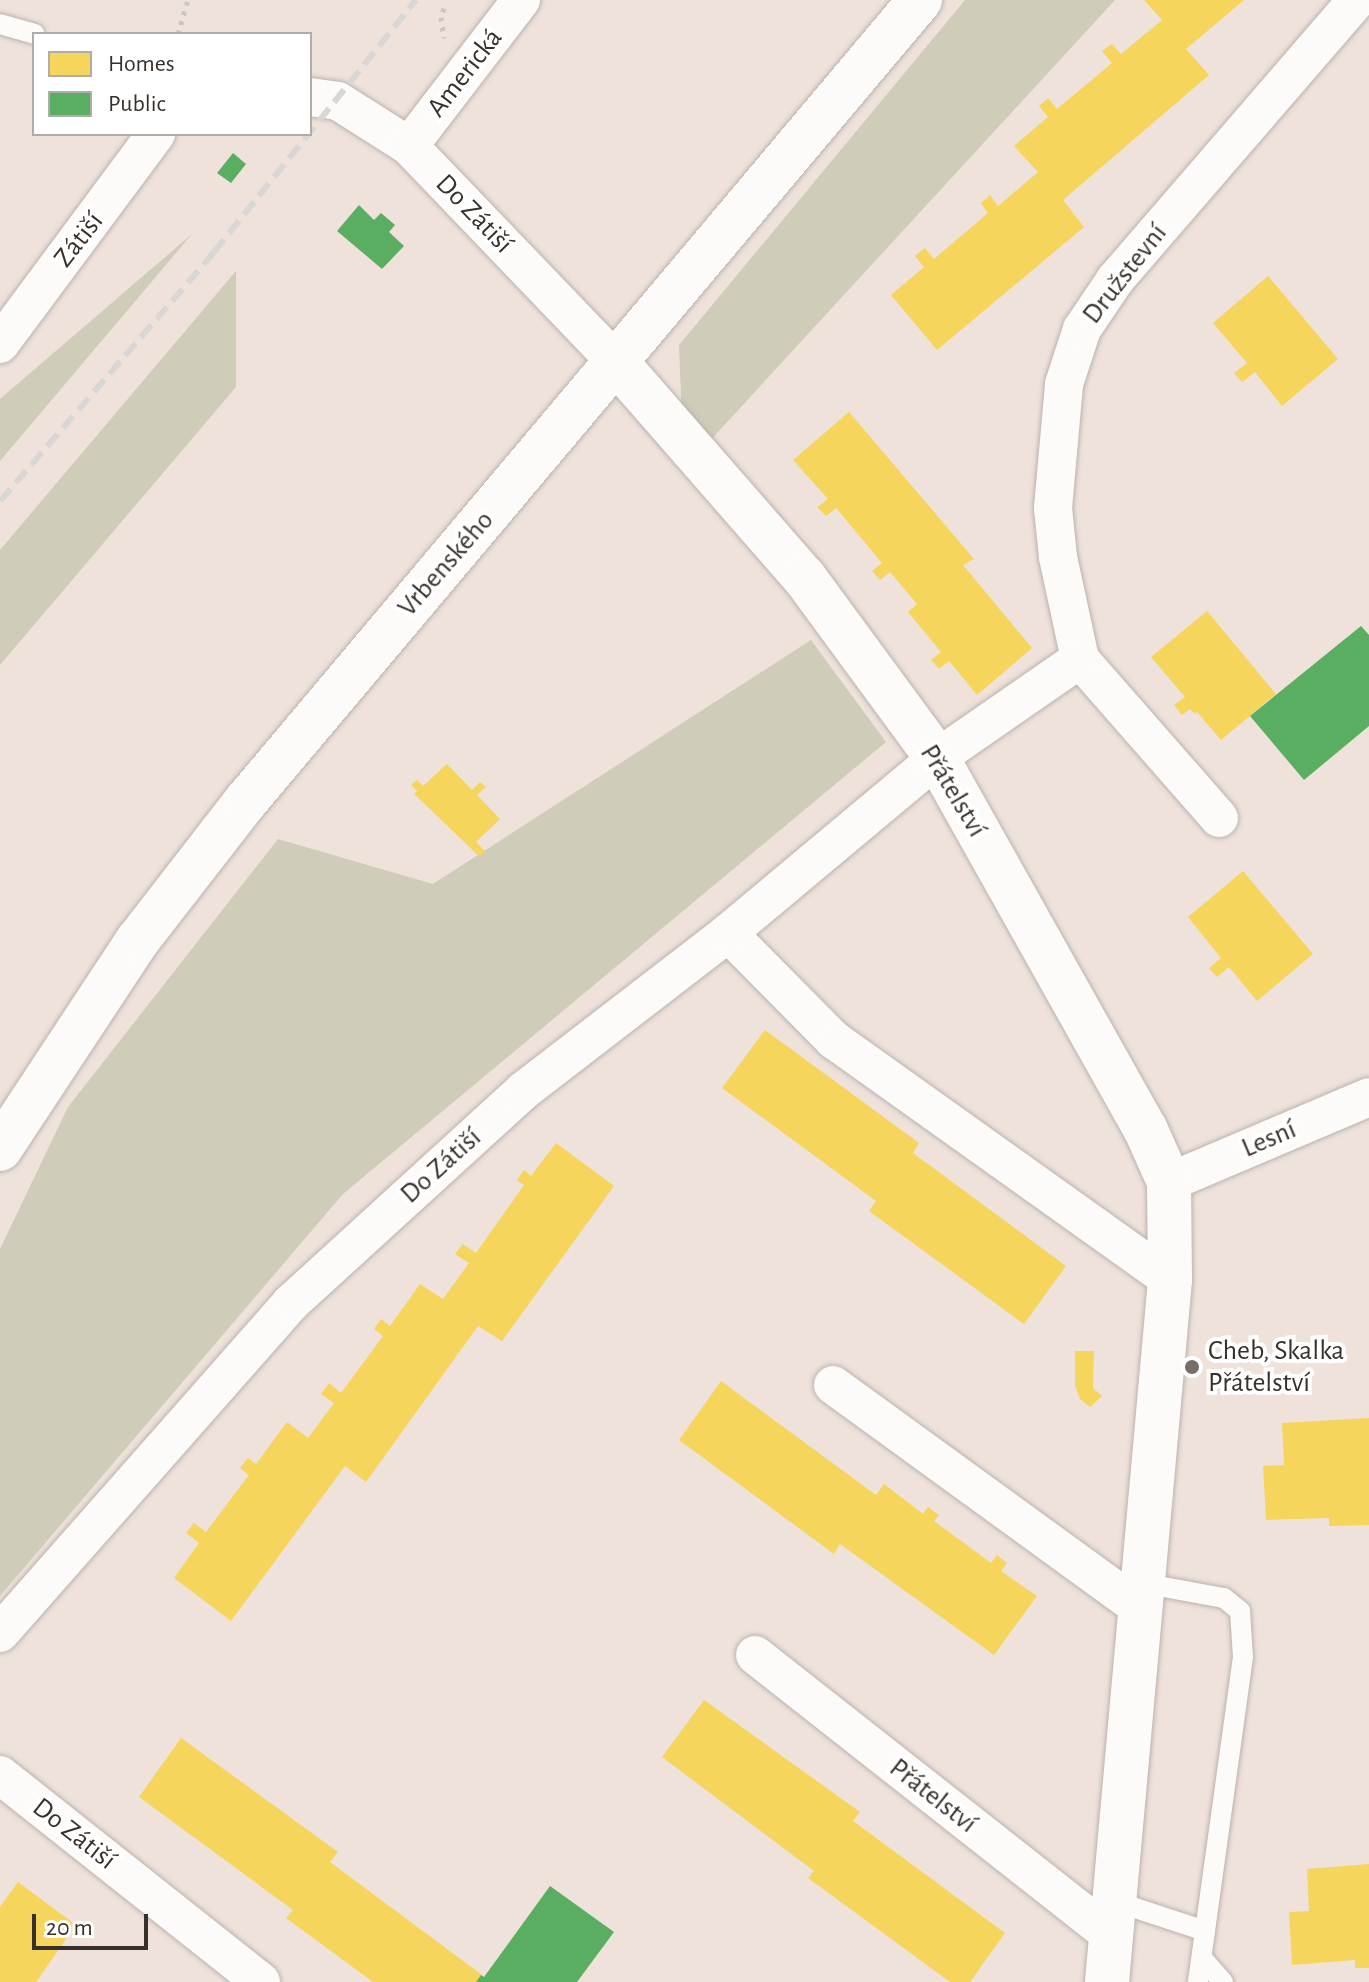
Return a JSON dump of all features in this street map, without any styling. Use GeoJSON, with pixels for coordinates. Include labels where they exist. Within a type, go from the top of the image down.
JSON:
{"type":"FeatureCollection","features":[{"type":"Feature","properties":{"kind":"street","name":"Americká"},"geometry":{"type":"LineString","coordinates":[[409,146],[521,0]]}},
{"type":"Feature","properties":{"kind":"street","name":"Vrbenského"},"geometry":{"type":"LineString","coordinates":[[0,1149],[138,940],[246,801],[920,0]]}},
{"type":"Feature","properties":{"kind":"street","name":"Družstevní"},"geometry":{"type":"LineString","coordinates":[[1219,818],[1080,659],[1058,557],[1053,508],[1064,384],[1082,329],[1115,280],[1357,0]]}},
{"type":"Feature","properties":{"kind":"street","name":"Do Zátiší"},"geometry":{"type":"LineString","coordinates":[[312,97],[338,101],[409,146],[617,363]]}},
{"type":"Feature","properties":{"kind":"street","name":"Zátiší"},"geometry":{"type":"LineString","coordinates":[[0,344],[155,136]]}},
{"type":"Feature","properties":{"kind":"street","name":"Přátelství"},"geometry":{"type":"LineString","coordinates":[[617,363],[804,577],[937,758],[1145,1128],[1169,1182],[1170,1280],[1107,1982]]}},
{"type":"Feature","properties":{"kind":"street"},"geometry":{"type":"LineString","coordinates":[[937,758],[1080,659]]}},
{"type":"Feature","properties":{"kind":"street","name":"Do Zátiší"},"geometry":{"type":"LineString","coordinates":[[0,1633],[291,1303],[523,1091],[728,933],[937,758]]}},
{"type":"Feature","properties":{"kind":"street"},"geometry":{"type":"LineString","coordinates":[[728,933],[834,1040],[1170,1280]]}},
{"type":"Feature","properties":{"kind":"street","name":"Lesní"},"geometry":{"type":"LineString","coordinates":[[1169,1182],[1369,1097]]}},
{"type":"Feature","properties":{"kind":"street"},"geometry":{"type":"LineString","coordinates":[[833,1385],[1140,1595]]}},
{"type":"Feature","properties":{"kind":"street","name":"Přátelství"},"geometry":{"type":"LineString","coordinates":[[755,1655],[1113,1919]]}},
{"type":"Feature","properties":{"kind":"street","name":"Do Zátiší"},"geometry":{"type":"LineString","coordinates":[[0,1775],[261,1982]]}},
{"type":"Feature","properties":{"kind":"lane"},"geometry":{"type":"LineString","coordinates":[[0,24],[32,33]]}},
{"type":"Feature","properties":{"kind":"lane"},"geometry":{"type":"LineString","coordinates":[[1140,1595],[1224,1598],[1240,1611],[1243,1657],[1198,1982]]}},
{"type":"Feature","properties":{"kind":"lane"},"geometry":{"type":"LineString","coordinates":[[1113,1919],[1205,1931]]}},
{"type":"Feature","properties":{"kind":"lane"},"geometry":{"type":"LineString","coordinates":[[1202,1958],[1223,1982]]}},
{"type":"Feature","properties":{"kind":"path"},"geometry":{"type":"LineString","coordinates":[[179,32],[188,0]]}},
{"type":"Feature","properties":{"kind":"shaded area"},"geometry":{"type":"Polygon","coordinates":[[[965,0],[1115,0],[684,469],[679,345],[965,0]]]}},
{"type":"Feature","properties":{"kind":"shaded area"},"geometry":{"type":"Polygon","coordinates":[[[192,234],[0,461],[0,399],[192,234]]]}},
{"type":"Feature","properties":{"kind":"shaded area"},"geometry":{"type":"Polygon","coordinates":[[[236,271],[236,387],[0,665],[0,550],[236,271]]]}},
{"type":"Feature","properties":{"kind":"shaded area"},"geometry":{"type":"Polygon","coordinates":[[[811,640],[886,742],[343,1194],[0,1596],[0,1249],[68,1107],[278,839],[433,884],[811,640]]]}},
{"type":"Feature","properties":{"kind":"building: Homes"},"geometry":{"type":"Polygon","coordinates":[[[1144,0],[1244,0],[1186,49],[1209,75],[1063,200],[1084,227],[937,350],[891,295],[924,267],[915,256],[925,248],[934,259],[988,213],[981,203],[990,195],[998,206],[1038,172],[1014,146],[1048,117],[1039,106],[1048,98],[1057,109],[1112,63],[1102,51],[1112,44],[1121,54],[1162,20],[1144,0]]]}},
{"type":"Feature","properties":{"kind":"building: Homes"},"geometry":{"type":"Polygon","coordinates":[[[1268,276],[1338,359],[1282,406],[1255,372],[1242,382],[1234,373],[1247,363],[1213,323],[1268,276]]]}},
{"type":"Feature","properties":{"kind":"building: Homes"},"geometry":{"type":"Polygon","coordinates":[[[849,412],[974,559],[963,565],[1032,648],[977,695],[949,661],[939,669],[931,660],[941,652],[908,612],[917,604],[890,572],[880,580],[872,571],[882,563],[836,508],[826,516],[817,507],[828,499],[793,460],[849,412]]]}},
{"type":"Feature","properties":{"kind":"building: Homes"},"geometry":{"type":"Polygon","coordinates":[[[1207,611],[1276,694],[1221,740],[1197,712],[1195,714],[1190,709],[1182,715],[1174,705],[1185,697],[1151,657],[1207,611]]]}},
{"type":"Feature","properties":{"kind":"building: Homes"},"geometry":{"type":"Polygon","coordinates":[[[447,764],[472,790],[480,782],[486,787],[477,795],[500,819],[476,842],[485,851],[480,857],[414,794],[417,791],[411,785],[417,780],[423,786],[447,764]]]}},
{"type":"Feature","properties":{"kind":"building: Homes"},"geometry":{"type":"Polygon","coordinates":[[[1243,871],[1313,954],[1257,1001],[1229,967],[1217,977],[1209,968],[1221,958],[1188,917],[1243,871]]]}},
{"type":"Feature","properties":{"kind":"building: Homes"},"geometry":{"type":"Polygon","coordinates":[[[765,1030],[919,1143],[913,1153],[1066,1266],[1024,1324],[869,1211],[876,1201],[722,1088],[765,1030]]]}},
{"type":"Feature","properties":{"kind":"building: Homes"},"geometry":{"type":"Polygon","coordinates":[[[556,1143],[614,1186],[502,1341],[478,1326],[366,1482],[345,1466],[231,1621],[174,1578],[199,1543],[186,1533],[194,1523],[206,1532],[249,1475],[240,1468],[248,1458],[256,1464],[287,1422],[308,1438],[334,1403],[321,1394],[329,1383],[341,1393],[383,1336],[374,1329],[381,1319],[390,1326],[420,1284],[443,1299],[469,1263],[455,1254],[463,1244],[476,1253],[524,1185],[517,1180],[524,1170],[531,1176],[556,1143]]]}},
{"type":"Feature","properties":{"kind":"building: Homes"},"geometry":{"type":"Polygon","coordinates":[[[1075,1351],[1094,1351],[1093,1388],[1102,1396],[1090,1407],[1080,1399],[1075,1385],[1075,1351]]]}},
{"type":"Feature","properties":{"kind":"building: Homes"},"geometry":{"type":"Polygon","coordinates":[[[721,1381],[876,1495],[884,1484],[923,1514],[928,1507],[939,1515],[934,1521],[991,1563],[997,1555],[1007,1563],[1001,1571],[1037,1596],[994,1655],[840,1544],[834,1554],[679,1440],[721,1381]]]}},
{"type":"Feature","properties":{"kind":"building: Homes"},"geometry":{"type":"Polygon","coordinates":[[[1369,1418],[1369,1525],[1329,1526],[1329,1518],[1266,1520],[1263,1466],[1284,1465],[1282,1423],[1369,1418]]]}},
{"type":"Feature","properties":{"kind":"building: Homes"},"geometry":{"type":"Polygon","coordinates":[[[704,1700],[860,1812],[853,1821],[1005,1933],[970,1982],[950,1982],[808,1878],[814,1871],[662,1757],[704,1700]]]}},
{"type":"Feature","properties":{"kind":"building: Homes"},"geometry":{"type":"Polygon","coordinates":[[[181,1738],[338,1852],[330,1862],[482,1975],[476,1982],[373,1982],[286,1918],[293,1910],[139,1797],[181,1738]]]}},
{"type":"Feature","properties":{"kind":"building: Homes"},"geometry":{"type":"Polygon","coordinates":[[[1369,1864],[1369,1968],[1355,1968],[1355,1960],[1292,1965],[1289,1912],[1309,1911],[1307,1869],[1369,1864]]]}},
{"type":"Feature","properties":{"kind":"building: Homes"},"geometry":{"type":"Polygon","coordinates":[[[18,1882],[76,1925],[36,1982],[0,1982],[0,1907],[18,1882]]]}},
{"type":"Feature","properties":{"kind":"building: Public"},"geometry":{"type":"Polygon","coordinates":[[[233,153],[246,164],[231,183],[217,173],[233,153]]]}},
{"type":"Feature","properties":{"kind":"building: Public"},"geometry":{"type":"Polygon","coordinates":[[[359,205],[374,220],[381,213],[395,225],[389,232],[404,246],[382,269],[337,231],[359,205]]]}},
{"type":"Feature","properties":{"kind":"building: Public"},"geometry":{"type":"Polygon","coordinates":[[[1361,626],[1369,635],[1369,726],[1304,780],[1250,716],[1361,626]]]}},
{"type":"Feature","properties":{"kind":"building: Public"},"geometry":{"type":"Polygon","coordinates":[[[550,1886],[614,1932],[577,1982],[476,1982],[481,1975],[484,1977],[550,1886]]]}},
{"type":"Feature","properties":{"kind":"railway"},"geometry":{"type":"LineString","coordinates":[[312,130],[416,0]]}},
{"type":"Feature","properties":{"kind":"railway"},"geometry":{"type":"LineString","coordinates":[[0,501],[214,252],[307,136]]}},
{"type":"Feature","properties":{"kind":"place","name":"Cheb, Skalka Přátelství"},"geometry":{"type":"Point","coordinates":[1192,1367]}}]}
